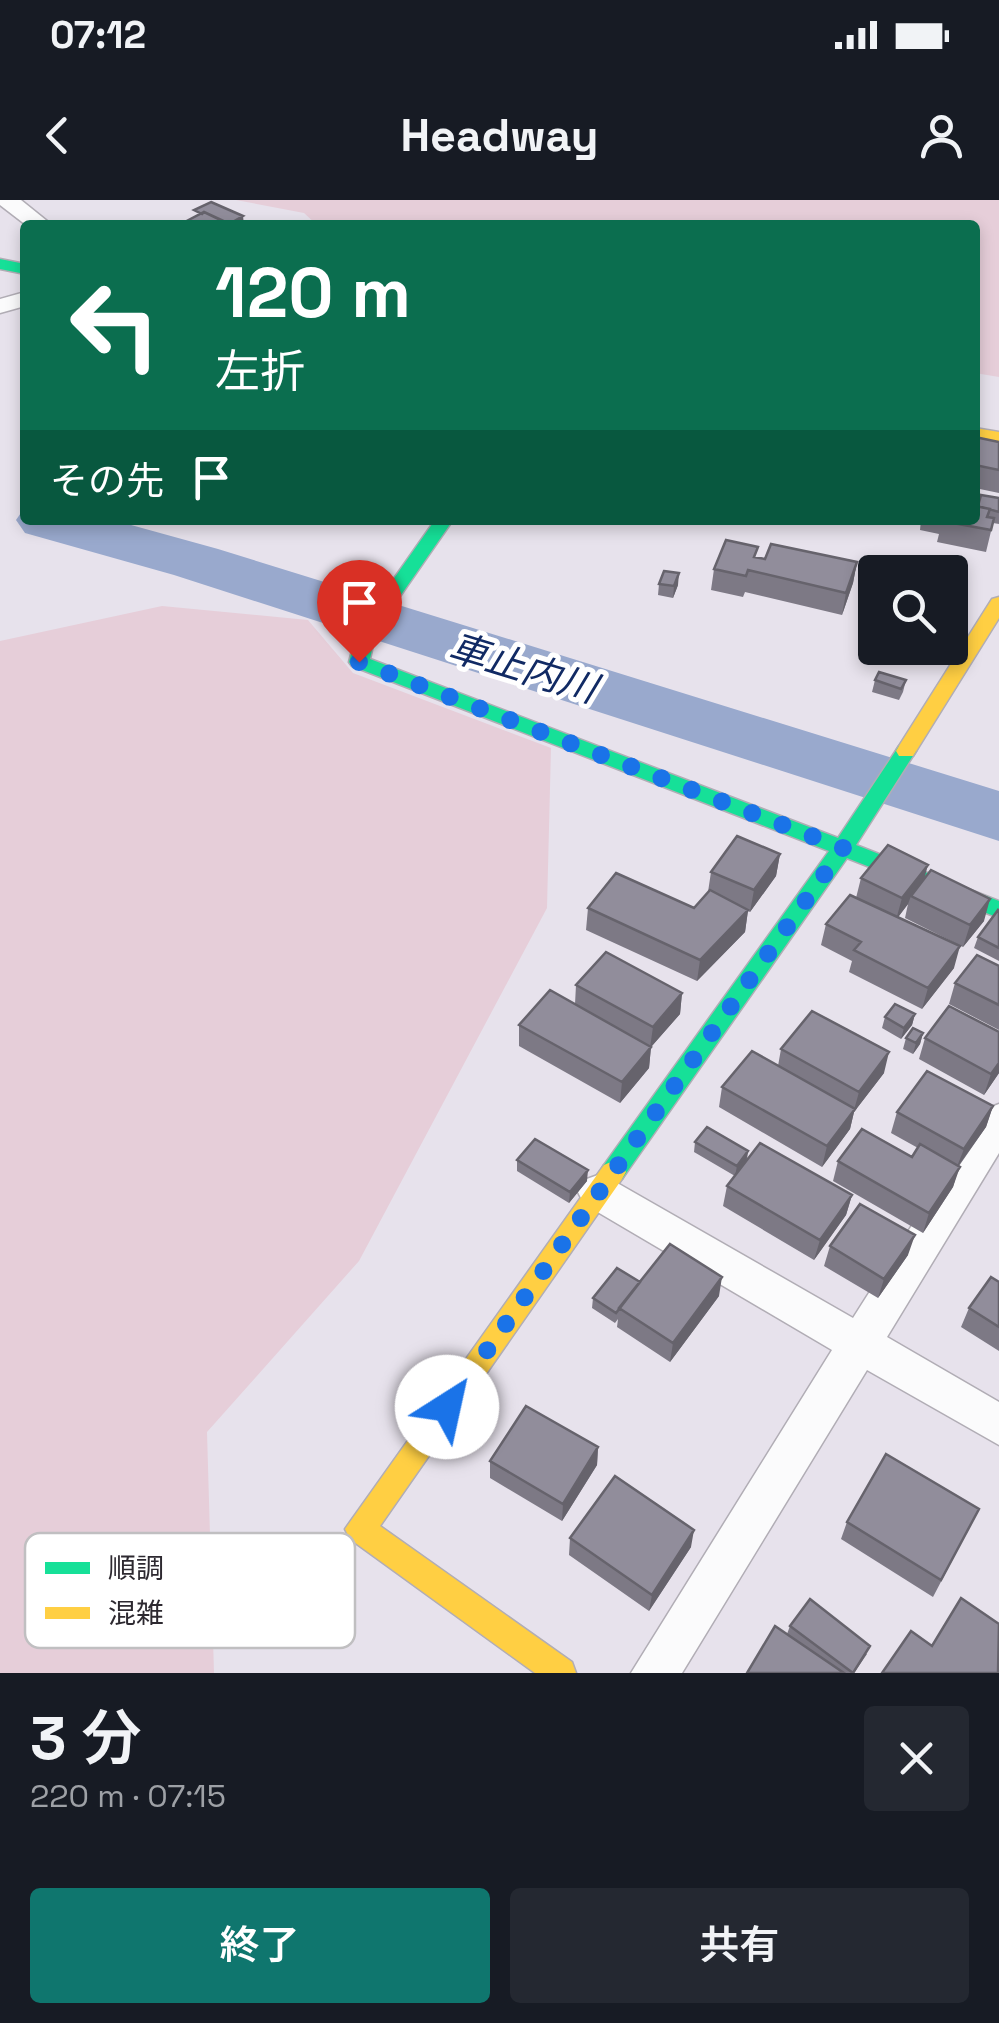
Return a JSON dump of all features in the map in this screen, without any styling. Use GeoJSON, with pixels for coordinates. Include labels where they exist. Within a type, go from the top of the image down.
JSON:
{"type":"FeatureCollection","features":[{"type":"Feature","properties":{"kind":"street"},"geometry":{"type":"LineString","coordinates":[[7,200],[33,220]]}},
{"type":"Feature","properties":{"kind":"street"},"geometry":{"type":"LineString","coordinates":[[441,525],[368,631],[359,662],[999,910]]}},
{"type":"Feature","properties":{"kind":"street"},"geometry":{"type":"LineString","coordinates":[[561,1673],[360,1529],[843,848],[984,633],[999,603]]}},
{"type":"Feature","properties":{"kind":"street"},"geometry":{"type":"LineString","coordinates":[[655,1673],[999,1120]]}},
{"type":"Feature","properties":{"kind":"street"},"geometry":{"type":"LineString","coordinates":[[598,1192],[999,1425]]}},
{"type":"Feature","properties":{"kind":"shaded area"},"geometry":{"type":"Polygon","coordinates":[[[236,200],[999,200],[999,377],[980,374],[980,220],[312,220],[304,213],[236,200]]]}},
{"type":"Feature","properties":{"kind":"shaded area"},"geometry":{"type":"Polygon","coordinates":[[[162,606],[308,620],[353,673],[551,748],[547,908],[359,1261],[207,1432],[210,1533],[25,1533],[25,1648],[213,1648],[214,1673],[0,1673],[0,641],[162,606]]]}},
{"type":"Feature","properties":{"kind":"building"},"geometry":{"type":"Polygon","coordinates":[[[211,202],[243,216],[221,220],[194,210],[211,202]]]}},
{"type":"Feature","properties":{"kind":"building"},"geometry":{"type":"Polygon","coordinates":[[[204,212],[221,220],[189,220],[204,212]]]}},
{"type":"Feature","properties":{"kind":"building"},"geometry":{"type":"Polygon","coordinates":[[[980,438],[999,442],[999,470],[980,466],[980,438]]]}},
{"type":"Feature","properties":{"kind":"building"},"geometry":{"type":"Polygon","coordinates":[[[981,495],[999,498],[999,512],[980,507],[981,495]]]}},
{"type":"Feature","properties":{"kind":"building"},"geometry":{"type":"Polygon","coordinates":[[[980,507],[990,509],[987,517],[994,518],[991,530],[964,525],[980,525],[980,507]]]}},
{"type":"Feature","properties":{"kind":"building"},"geometry":{"type":"Polygon","coordinates":[[[726,540],[758,547],[754,557],[765,559],[771,544],[857,562],[846,593],[748,570],[746,576],[714,569],[726,540]]]}},
{"type":"Feature","properties":{"kind":"building"},"geometry":{"type":"Polygon","coordinates":[[[664,571],[679,573],[674,586],[659,584],[664,571]]]}},
{"type":"Feature","properties":{"kind":"building"},"geometry":{"type":"Polygon","coordinates":[[[879,672],[906,680],[901,689],[875,680],[879,672]]]}},
{"type":"Feature","properties":{"kind":"building"},"geometry":{"type":"Polygon","coordinates":[[[737,836],[780,854],[754,890],[711,872],[737,836]]]}},
{"type":"Feature","properties":{"kind":"building"},"geometry":{"type":"Polygon","coordinates":[[[888,845],[928,865],[902,898],[861,878],[888,845]]]}},
{"type":"Feature","properties":{"kind":"building"},"geometry":{"type":"Polygon","coordinates":[[[931,870],[990,899],[970,925],[911,896],[931,870]]]}},
{"type":"Feature","properties":{"kind":"building"},"geometry":{"type":"Polygon","coordinates":[[[616,873],[694,908],[710,890],[748,910],[700,960],[588,908],[616,873]]]}},
{"type":"Feature","properties":{"kind":"building"},"geometry":{"type":"Polygon","coordinates":[[[850,895],[960,946],[928,988],[854,950],[861,942],[826,924],[850,895]]]}},
{"type":"Feature","properties":{"kind":"building"},"geometry":{"type":"Polygon","coordinates":[[[999,911],[999,948],[978,937],[999,911]]]}},
{"type":"Feature","properties":{"kind":"building"},"geometry":{"type":"Polygon","coordinates":[[[606,952],[682,993],[653,1027],[576,985],[606,952]]]}},
{"type":"Feature","properties":{"kind":"building"},"geometry":{"type":"Polygon","coordinates":[[[977,955],[999,966],[999,1005],[955,983],[977,955]]]}},
{"type":"Feature","properties":{"kind":"building"},"geometry":{"type":"Polygon","coordinates":[[[550,990],[651,1047],[622,1082],[519,1025],[550,990]]]}},
{"type":"Feature","properties":{"kind":"building"},"geometry":{"type":"Polygon","coordinates":[[[895,1004],[915,1014],[904,1028],[885,1017],[895,1004]]]}},
{"type":"Feature","properties":{"kind":"building"},"geometry":{"type":"Polygon","coordinates":[[[949,1006],[999,1032],[999,1063],[991,1074],[925,1038],[949,1006]]]}},
{"type":"Feature","properties":{"kind":"building"},"geometry":{"type":"Polygon","coordinates":[[[812,1011],[889,1052],[859,1092],[781,1049],[812,1011]]]}},
{"type":"Feature","properties":{"kind":"building"},"geometry":{"type":"Polygon","coordinates":[[[913,1028],[923,1033],[916,1043],[906,1038],[913,1028]]]}},
{"type":"Feature","properties":{"kind":"building"},"geometry":{"type":"Polygon","coordinates":[[[752,1051],[855,1109],[827,1146],[722,1087],[752,1051]]]}},
{"type":"Feature","properties":{"kind":"building"},"geometry":{"type":"Polygon","coordinates":[[[927,1071],[993,1106],[964,1149],[897,1112],[927,1071]]]}},
{"type":"Feature","properties":{"kind":"building"},"geometry":{"type":"Polygon","coordinates":[[[707,1127],[748,1151],[737,1166],[695,1142],[707,1127]]]}},
{"type":"Feature","properties":{"kind":"building"},"geometry":{"type":"Polygon","coordinates":[[[862,1129],[912,1157],[920,1144],[960,1167],[929,1213],[838,1161],[862,1129]]]}},
{"type":"Feature","properties":{"kind":"building"},"geometry":{"type":"Polygon","coordinates":[[[535,1139],[588,1170],[570,1192],[517,1160],[535,1139]]]}},
{"type":"Feature","properties":{"kind":"building"},"geometry":{"type":"Polygon","coordinates":[[[760,1143],[852,1195],[820,1240],[727,1186],[760,1143]]]}},
{"type":"Feature","properties":{"kind":"building"},"geometry":{"type":"Polygon","coordinates":[[[860,1204],[915,1235],[884,1279],[830,1246],[860,1204]]]}},
{"type":"Feature","properties":{"kind":"building"},"geometry":{"type":"Polygon","coordinates":[[[670,1244],[722,1277],[673,1343],[619,1308],[670,1244]]]}},
{"type":"Feature","properties":{"kind":"building"},"geometry":{"type":"Polygon","coordinates":[[[617,1268],[640,1282],[616,1313],[593,1298],[617,1268]]]}},
{"type":"Feature","properties":{"kind":"building"},"geometry":{"type":"Polygon","coordinates":[[[991,1277],[999,1282],[999,1327],[969,1308],[991,1277]]]}},
{"type":"Feature","properties":{"kind":"building"},"geometry":{"type":"Polygon","coordinates":[[[526,1406],[598,1447],[563,1504],[490,1461],[526,1406]]]}},
{"type":"Feature","properties":{"kind":"building"},"geometry":{"type":"Polygon","coordinates":[[[886,1454],[979,1509],[941,1580],[847,1522],[886,1454]]]}},
{"type":"Feature","properties":{"kind":"building"},"geometry":{"type":"Polygon","coordinates":[[[615,1476],[694,1530],[652,1595],[570,1538],[615,1476]]]}},
{"type":"Feature","properties":{"kind":"building"},"geometry":{"type":"Polygon","coordinates":[[[961,1598],[999,1624],[998,1673],[882,1673],[911,1631],[932,1646],[961,1598]]]}},
{"type":"Feature","properties":{"kind":"building"},"geometry":{"type":"Polygon","coordinates":[[[810,1599],[870,1646],[853,1673],[790,1626],[810,1599]]]}},
{"type":"Feature","properties":{"kind":"building"},"geometry":{"type":"Polygon","coordinates":[[[775,1626],[844,1673],[747,1673],[775,1626]]]}},
{"type":"Feature","properties":{"kind":"waterway","name":"車止内川"},"geometry":{"type":"LineString","coordinates":[[64,525],[196,562],[999,816]]}},
{"type":"Feature","properties":{"kind":"traffic: fast"},"geometry":{"type":"LineString","coordinates":[[0,264],[20,268]]}},
{"type":"Feature","properties":{"kind":"traffic: fast"},"geometry":{"type":"LineString","coordinates":[[441,525],[367,631],[359,662],[843,848],[906,751]]}},
{"type":"Feature","properties":{"kind":"traffic: fast"},"geometry":{"type":"LineString","coordinates":[[613,1172],[843,848],[999,910]]}},
{"type":"Feature","properties":{"kind":"traffic: slow"},"geometry":{"type":"LineString","coordinates":[[980,434],[999,437]]}},
{"type":"Feature","properties":{"kind":"traffic: slow"},"geometry":{"type":"LineString","coordinates":[[906,751],[999,603]]}},
{"type":"Feature","properties":{"kind":"traffic: slow"},"geometry":{"type":"LineString","coordinates":[[561,1673],[360,1529],[613,1172]]}},
{"type":"Feature","properties":{"kind":"route"},"geometry":{"type":"LineString","coordinates":[[359,662],[843,848],[447,1407]]}}]}
